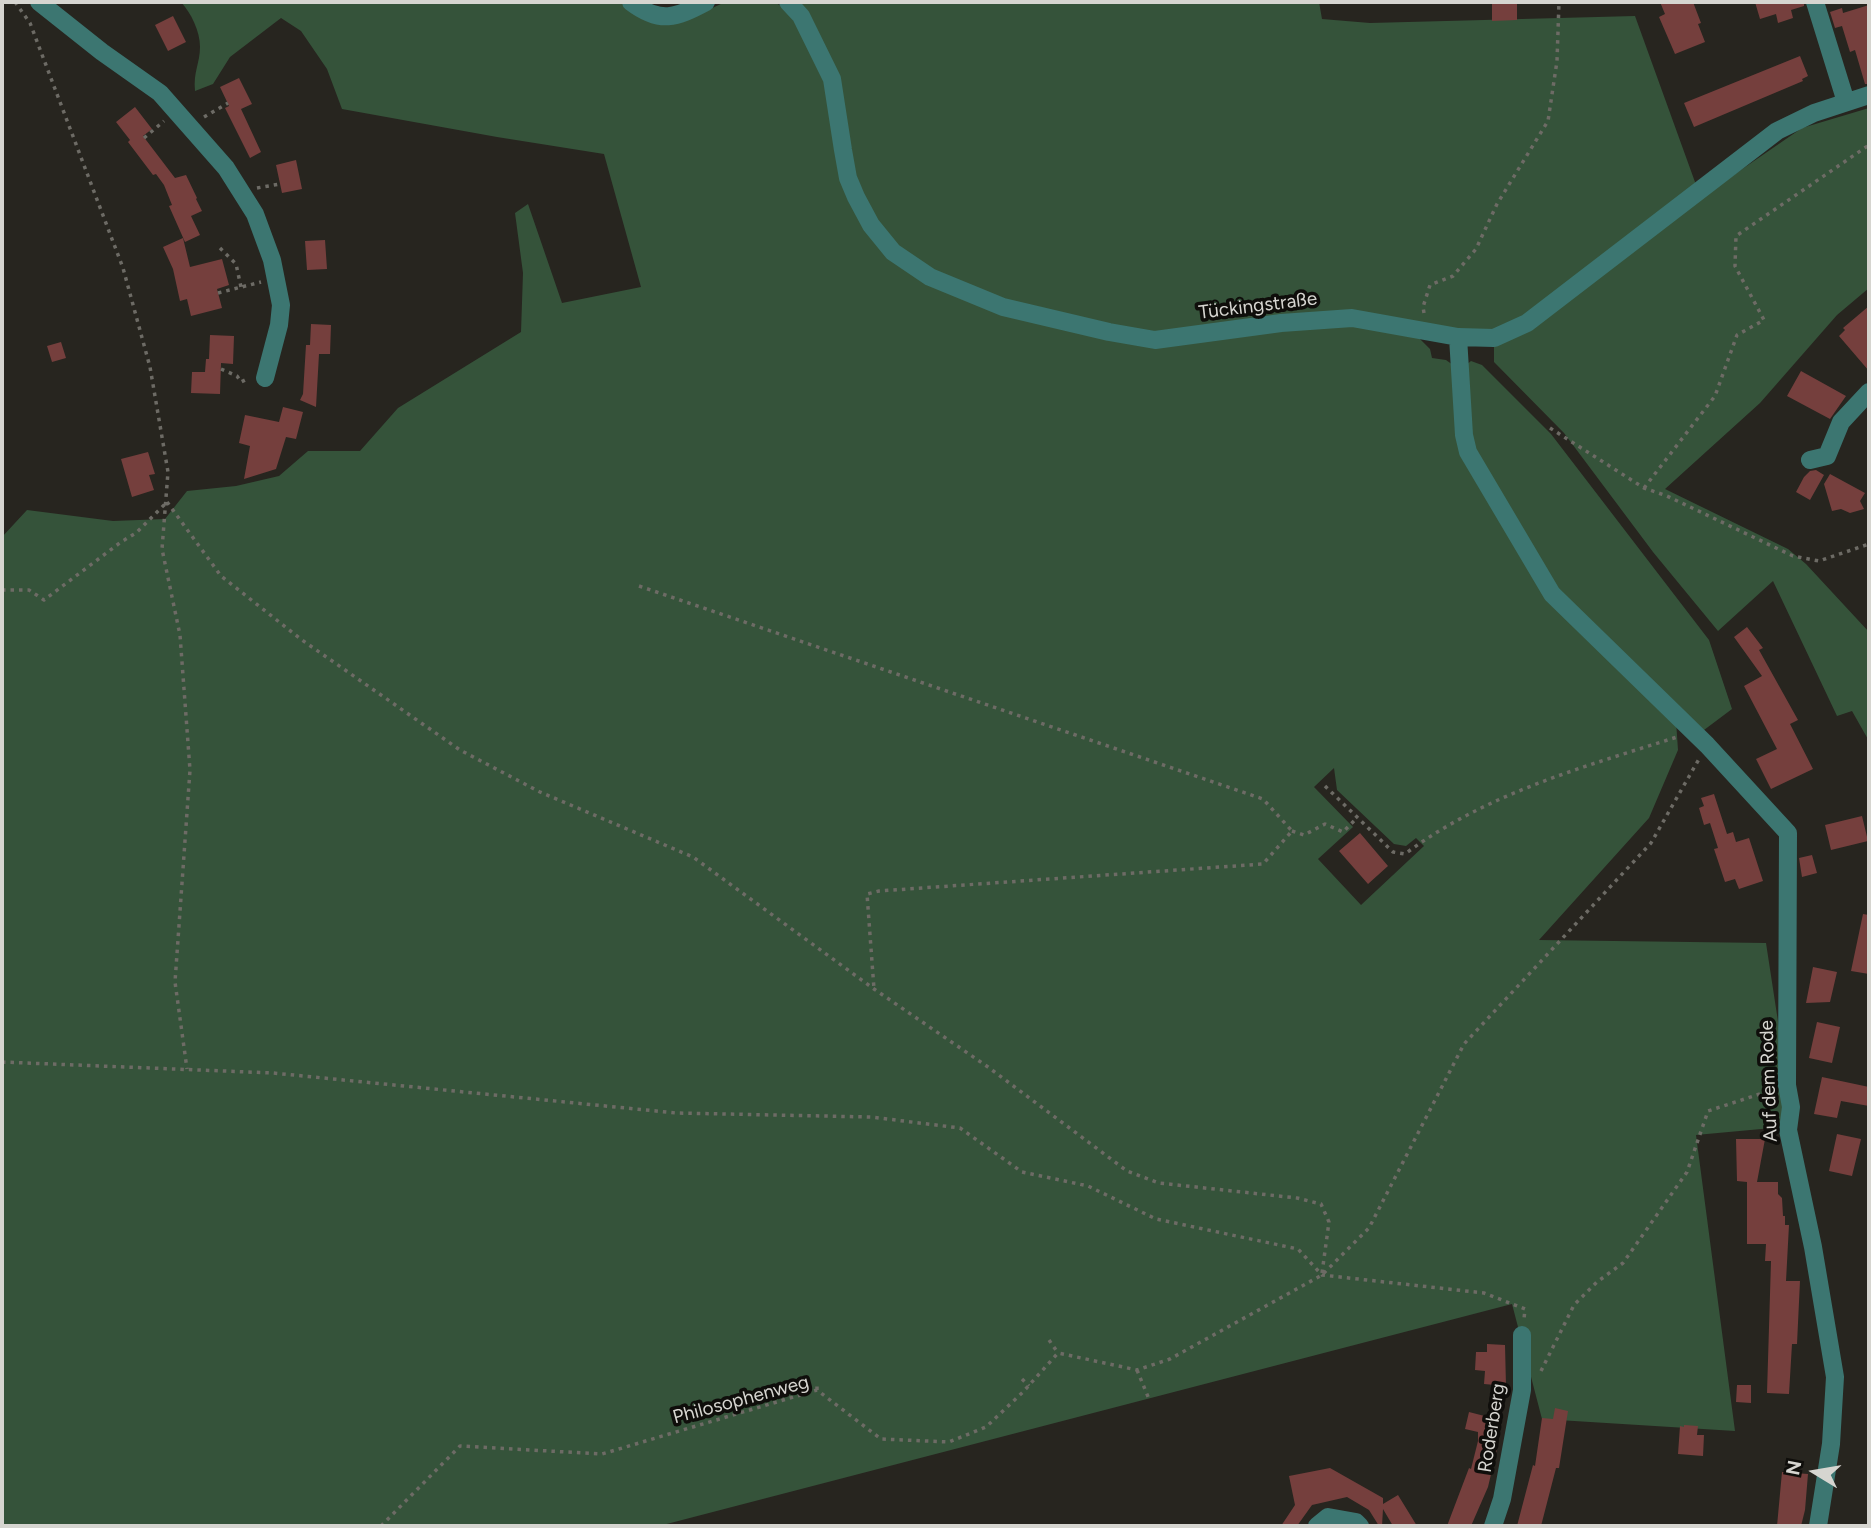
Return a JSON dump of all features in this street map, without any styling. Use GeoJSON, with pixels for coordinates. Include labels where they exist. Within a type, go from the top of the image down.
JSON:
{"type":"FeatureCollection","features":[{"type":"Feature","properties":{"kind":"street"},"geometry":{"type":"LineString","coordinates":[[39,2],[160,93],[226,168],[255,214],[277,278],[281,305],[265,378]]}},
{"type":"Feature","properties":{"kind":"street"},"geometry":{"type":"LineString","coordinates":[[631,2],[661,18],[683,14],[706,2]]}},
{"type":"Feature","properties":{"kind":"street","name":"Tückingstraße"},"geometry":{"type":"LineString","coordinates":[[788,2],[801,16],[832,79],[843,150],[856,197],[871,225],[892,252],[930,277],[1003,307],[1156,340],[1281,323],[1352,318],[1458,337],[1494,338],[1527,323],[1777,131],[1814,113],[1869,95]]}},
{"type":"Feature","properties":{"kind":"street"},"geometry":{"type":"LineString","coordinates":[[1815,2],[1846,102]]}},
{"type":"Feature","properties":{"kind":"street","name":"Auf dem Rode"},"geometry":{"type":"LineString","coordinates":[[1458,337],[1464,435],[1468,452],[1552,594],[1707,745],[1788,833],[1787,1085],[1791,1107],[1788,1130],[1813,1247],[1835,1377],[1831,1444],[1818,1526]]}},
{"type":"Feature","properties":{"kind":"street"},"geometry":{"type":"LineString","coordinates":[[1810,460],[1827,456],[1841,422],[1869,392]]}},
{"type":"Feature","properties":{"kind":"street","name":"Roderberg"},"geometry":{"type":"LineString","coordinates":[[1493,1526],[1502,1499],[1522,1390],[1521,1335]]}},
{"type":"Feature","properties":{"kind":"street"},"geometry":{"type":"LineString","coordinates":[[1317,1526],[1328,1517],[1356,1522],[1360,1526]]}},
{"type":"Feature","properties":{"kind":"path"},"geometry":{"type":"LineString","coordinates":[[15,2],[30,23],[123,268],[150,367],[169,472],[162,549],[180,635],[190,770],[175,982],[187,1069]]}},
{"type":"Feature","properties":{"kind":"path"},"geometry":{"type":"LineString","coordinates":[[1428,332],[1423,307],[1430,285],[1453,276],[1476,249],[1497,204],[1548,121],[1557,61],[1559,2]]}},
{"type":"Feature","properties":{"kind":"path"},"geometry":{"type":"LineString","coordinates":[[190,124],[228,103]]}},
{"type":"Feature","properties":{"kind":"path"},"geometry":{"type":"LineString","coordinates":[[144,138],[176,111]]}},
{"type":"Feature","properties":{"kind":"path"},"geometry":{"type":"LineString","coordinates":[[1644,488],[1715,396],[1737,335],[1763,320],[1735,266],[1736,236],[1869,145]]}},
{"type":"Feature","properties":{"kind":"path"},"geometry":{"type":"LineString","coordinates":[[220,248],[236,264],[241,287]]}},
{"type":"Feature","properties":{"kind":"path"},"geometry":{"type":"LineString","coordinates":[[218,293],[277,278]]}},
{"type":"Feature","properties":{"kind":"path"},"geometry":{"type":"LineString","coordinates":[[221,369],[237,376],[241,382],[246,379]]}},
{"type":"Feature","properties":{"kind":"path"},"geometry":{"type":"LineString","coordinates":[[1550,428],[1644,488],[1667,496],[1793,556],[1819,561],[1869,544]]}},
{"type":"Feature","properties":{"kind":"path"},"geometry":{"type":"LineString","coordinates":[[2,590],[29,590],[44,600],[136,533],[167,502]]}},
{"type":"Feature","properties":{"kind":"path"},"geometry":{"type":"LineString","coordinates":[[167,502],[222,576],[302,640],[460,750],[541,792],[693,857],[874,989],[988,1066],[1126,1171],[1159,1182],[1297,1198],[1321,1204],[1329,1222],[1322,1275]]}},
{"type":"Feature","properties":{"kind":"path"},"geometry":{"type":"LineString","coordinates":[[639,586],[1264,799],[1292,831],[1304,835],[1325,824],[1343,832],[1357,818]]}},
{"type":"Feature","properties":{"kind":"path"},"geometry":{"type":"LineString","coordinates":[[1325,786],[1393,852],[1405,854],[1438,829],[1543,780],[1678,737],[1692,730]]}},
{"type":"Feature","properties":{"kind":"path"},"geometry":{"type":"LineString","coordinates":[[1049,1340],[1058,1353],[1137,1370],[1170,1359],[1322,1275],[1369,1228],[1464,1044],[1651,842],[1707,745]]}},
{"type":"Feature","properties":{"kind":"path"},"geometry":{"type":"LineString","coordinates":[[874,989],[867,894],[892,890],[1263,864],[1292,831]]}},
{"type":"Feature","properties":{"kind":"path"},"geometry":{"type":"LineString","coordinates":[[2,1062],[273,1073],[676,1112],[872,1117],[960,1128],[1022,1172],[1088,1186],[1156,1219],[1298,1249],[1322,1275],[1484,1293],[1525,1309],[1521,1335]]}},
{"type":"Feature","properties":{"kind":"path"},"geometry":{"type":"LineString","coordinates":[[1522,1390],[1530,1390],[1574,1305],[1597,1282],[1623,1263],[1687,1172],[1708,1111],[1787,1085]]}},
{"type":"Feature","properties":{"kind":"path","name":"Philosophenweg"},"geometry":{"type":"LineString","coordinates":[[381,1526],[460,1446],[601,1454],[817,1390],[881,1438],[949,1442],[986,1427],[1029,1386],[1058,1353]]}},
{"type":"Feature","properties":{"kind":"path"},"geometry":{"type":"LineString","coordinates":[[1137,1370],[1149,1399]]}},
{"type":"Feature","properties":{"kind":"path"},"geometry":{"type":"LineString","coordinates":[[1022,1379],[1029,1386]]}},
{"type":"Feature","properties":{"kind":"path"},"geometry":{"type":"LineString","coordinates":[[817,1383],[817,1390]]}},
{"type":"Feature","properties":{"kind":"green space"},"geometry":{"type":"Polygon","coordinates":[[[181,2],[620,2],[643,17],[685,21],[725,2],[775,2],[785,9],[800,29],[836,100],[788,2],[1319,2],[1322,19],[1370,23],[1635,16],[1695,182],[1703,196],[1802,128],[1869,108],[1869,288],[1837,315],[1760,403],[1665,489],[1788,549],[1806,564],[1869,632],[1869,741],[1852,711],[1837,716],[1773,581],[1718,631],[1653,552],[1564,433],[1494,362],[1494,338],[1419,338],[1430,349],[1432,358],[1446,360],[1453,365],[1458,438],[1549,600],[1676,721],[1678,750],[1649,818],[1539,940],[1766,943],[1794,1126],[1696,1135],[1735,1431],[1542,1419],[1512,1304],[659,1526],[2,1526],[2,537],[27,510],[113,521],[165,519],[187,491],[236,486],[279,476],[308,451],[360,451],[398,408],[521,332],[523,273],[515,213],[528,204],[562,303],[641,287],[604,154],[342,109],[327,69],[301,31],[281,18],[230,57],[213,84],[195,91],[200,41],[181,2]],[[1334,768],[1314,787],[1353,827],[1318,859],[1361,905],[1424,846],[1416,838],[1406,846],[1394,844],[1337,790],[1334,768]]]}},
{"type":"Feature","properties":{"kind":"green space"},"geometry":{"type":"Polygon","coordinates":[[[1471,361],[1482,365],[1551,434],[1709,640],[1732,709],[1704,730],[1563,596],[1473,452],[1466,365],[1471,361]]]}},
{"type":"Feature","properties":{"kind":"building"},"geometry":{"type":"Polygon","coordinates":[[[1492,2],[1517,2],[1517,20],[1492,21],[1492,2]]]}},
{"type":"Feature","properties":{"kind":"building"},"geometry":{"type":"Polygon","coordinates":[[[1660,2],[1693,2],[1705,42],[1675,54],[1659,17],[1665,14],[1660,2]]]}},
{"type":"Feature","properties":{"kind":"building"},"geometry":{"type":"Polygon","coordinates":[[[1755,2],[1804,2],[1804,6],[1791,10],[1793,18],[1778,23],[1776,14],[1760,19],[1755,2]]]}},
{"type":"Feature","properties":{"kind":"building"},"geometry":{"type":"Polygon","coordinates":[[[1869,5],[1869,84],[1865,84],[1855,50],[1850,52],[1842,26],[1835,28],[1830,12],[1842,8],[1843,13],[1869,5]]]}},
{"type":"Feature","properties":{"kind":"building"},"geometry":{"type":"Polygon","coordinates":[[[173,16],[186,42],[168,51],[155,25],[173,16]]]}},
{"type":"Feature","properties":{"kind":"building"},"geometry":{"type":"Polygon","coordinates":[[[1800,56],[1808,76],[1802,79],[1803,81],[1694,127],[1684,103],[1800,56]]]}},
{"type":"Feature","properties":{"kind":"building"},"geometry":{"type":"Polygon","coordinates":[[[239,78],[252,104],[241,109],[261,152],[250,158],[225,108],[229,106],[220,87],[239,78]]]}},
{"type":"Feature","properties":{"kind":"building"},"geometry":{"type":"Polygon","coordinates":[[[135,107],[152,129],[143,136],[175,178],[186,175],[202,211],[191,216],[200,235],[185,242],[169,206],[172,205],[164,185],[156,174],[153,175],[116,122],[135,107]]]}},
{"type":"Feature","properties":{"kind":"building"},"geometry":{"type":"Polygon","coordinates":[[[296,160],[302,189],[282,193],[276,165],[296,160]]]}},
{"type":"Feature","properties":{"kind":"building"},"geometry":{"type":"Polygon","coordinates":[[[183,238],[190,267],[222,259],[229,285],[217,289],[222,308],[191,316],[187,299],[180,301],[173,269],[163,247],[183,238]]]}},
{"type":"Feature","properties":{"kind":"building"},"geometry":{"type":"Polygon","coordinates":[[[325,240],[327,269],[307,270],[305,241],[325,240]]]}},
{"type":"Feature","properties":{"kind":"building"},"geometry":{"type":"Polygon","coordinates":[[[1869,306],[1869,371],[1839,336],[1845,330],[1843,328],[1869,306]]]}},
{"type":"Feature","properties":{"kind":"building"},"geometry":{"type":"Polygon","coordinates":[[[311,324],[331,325],[330,354],[319,354],[316,407],[300,400],[303,394],[306,345],[310,345],[311,324]]]}},
{"type":"Feature","properties":{"kind":"building"},"geometry":{"type":"Polygon","coordinates":[[[210,335],[234,336],[233,364],[221,363],[220,394],[191,393],[192,372],[205,372],[206,359],[209,359],[210,335]]]}},
{"type":"Feature","properties":{"kind":"building"},"geometry":{"type":"Polygon","coordinates":[[[61,342],[66,358],[52,362],[47,346],[61,342]]]}},
{"type":"Feature","properties":{"kind":"building"},"geometry":{"type":"Polygon","coordinates":[[[1801,371],[1846,396],[1830,419],[1787,396],[1801,371]]]}},
{"type":"Feature","properties":{"kind":"building"},"geometry":{"type":"Polygon","coordinates":[[[283,407],[303,412],[296,439],[286,437],[276,469],[244,479],[250,446],[239,443],[245,415],[279,422],[283,407]]]}},
{"type":"Feature","properties":{"kind":"building"},"geometry":{"type":"Polygon","coordinates":[[[148,452],[155,474],[149,475],[154,490],[132,497],[121,459],[148,452]]]}},
{"type":"Feature","properties":{"kind":"building"},"geometry":{"type":"Polygon","coordinates":[[[1816,470],[1824,475],[1810,500],[1796,492],[1804,477],[1810,471],[1816,470]]]}},
{"type":"Feature","properties":{"kind":"building"},"geometry":{"type":"Polygon","coordinates":[[[1830,474],[1865,493],[1860,501],[1864,509],[1850,513],[1841,509],[1832,511],[1824,484],[1830,474]]]}},
{"type":"Feature","properties":{"kind":"building"},"geometry":{"type":"Polygon","coordinates":[[[1747,627],[1763,648],[1759,650],[1798,720],[1790,724],[1813,769],[1771,789],[1756,759],[1777,749],[1744,686],[1762,676],[1734,637],[1747,627]]]}},
{"type":"Feature","properties":{"kind":"building"},"geometry":{"type":"Polygon","coordinates":[[[1714,794],[1727,834],[1733,832],[1736,842],[1749,838],[1763,881],[1739,889],[1735,879],[1725,882],[1714,849],[1718,848],[1710,823],[1704,825],[1699,808],[1704,806],[1701,798],[1714,794]]]}},
{"type":"Feature","properties":{"kind":"building"},"geometry":{"type":"Polygon","coordinates":[[[1862,816],[1868,841],[1831,850],[1825,825],[1862,816]]]}},
{"type":"Feature","properties":{"kind":"building"},"geometry":{"type":"Polygon","coordinates":[[[1360,833],[1388,866],[1368,884],[1339,851],[1360,833]]]}},
{"type":"Feature","properties":{"kind":"building"},"geometry":{"type":"Polygon","coordinates":[[[1812,855],[1817,873],[1802,877],[1799,858],[1812,855]]]}},
{"type":"Feature","properties":{"kind":"building"},"geometry":{"type":"Polygon","coordinates":[[[1863,914],[1869,915],[1869,974],[1851,971],[1863,914]]]}},
{"type":"Feature","properties":{"kind":"building"},"geometry":{"type":"Polygon","coordinates":[[[1813,967],[1837,972],[1830,1002],[1806,1003],[1813,967]]]}},
{"type":"Feature","properties":{"kind":"building"},"geometry":{"type":"Polygon","coordinates":[[[1817,1022],[1840,1027],[1832,1063],[1809,1058],[1817,1022]]]}},
{"type":"Feature","properties":{"kind":"building"},"geometry":{"type":"Polygon","coordinates":[[[1822,1077],[1869,1087],[1869,1106],[1841,1101],[1837,1118],[1814,1114],[1822,1077]]]}},
{"type":"Feature","properties":{"kind":"building"},"geometry":{"type":"Polygon","coordinates":[[[1837,1134],[1861,1139],[1852,1176],[1829,1171],[1837,1134]]]}},
{"type":"Feature","properties":{"kind":"building"},"geometry":{"type":"Polygon","coordinates":[[[1736,1139],[1765,1139],[1757,1182],[1778,1182],[1785,1225],[1789,1225],[1786,1281],[1800,1281],[1797,1344],[1792,1344],[1789,1394],[1767,1393],[1771,1261],[1765,1261],[1766,1244],[1747,1244],[1747,1182],[1737,1181],[1736,1139]]]}},
{"type":"Feature","properties":{"kind":"building"},"geometry":{"type":"Polygon","coordinates":[[[1487,1344],[1505,1345],[1506,1386],[1484,1384],[1485,1371],[1475,1370],[1476,1352],[1487,1352],[1487,1344]]]}},
{"type":"Feature","properties":{"kind":"building"},"geometry":{"type":"Polygon","coordinates":[[[1737,1385],[1751,1385],[1751,1403],[1736,1402],[1737,1385]]]}},
{"type":"Feature","properties":{"kind":"building"},"geometry":{"type":"Polygon","coordinates":[[[1555,1408],[1568,1411],[1559,1468],[1556,1468],[1541,1526],[1517,1526],[1533,1465],[1535,1466],[1542,1418],[1553,1419],[1555,1408]]]}},
{"type":"Feature","properties":{"kind":"building"},"geometry":{"type":"Polygon","coordinates":[[[1469,1412],[1500,1420],[1493,1448],[1497,1449],[1488,1487],[1471,1526],[1447,1526],[1469,1468],[1471,1469],[1478,1441],[1478,1432],[1465,1429],[1469,1412]]]}},
{"type":"Feature","properties":{"kind":"building"},"geometry":{"type":"Polygon","coordinates":[[[1680,1426],[1698,1426],[1697,1435],[1704,1435],[1703,1456],[1678,1454],[1680,1426]]]}},
{"type":"Feature","properties":{"kind":"building"},"geometry":{"type":"Polygon","coordinates":[[[1330,1468],[1383,1498],[1383,1504],[1398,1495],[1417,1526],[1393,1526],[1383,1509],[1382,1526],[1379,1526],[1369,1510],[1347,1497],[1312,1505],[1297,1526],[1281,1526],[1295,1505],[1289,1476],[1330,1468]]]}},
{"type":"Feature","properties":{"kind":"building"},"geometry":{"type":"Polygon","coordinates":[[[1782,1472],[1808,1474],[1801,1526],[1777,1526],[1782,1472]]]}}]}
